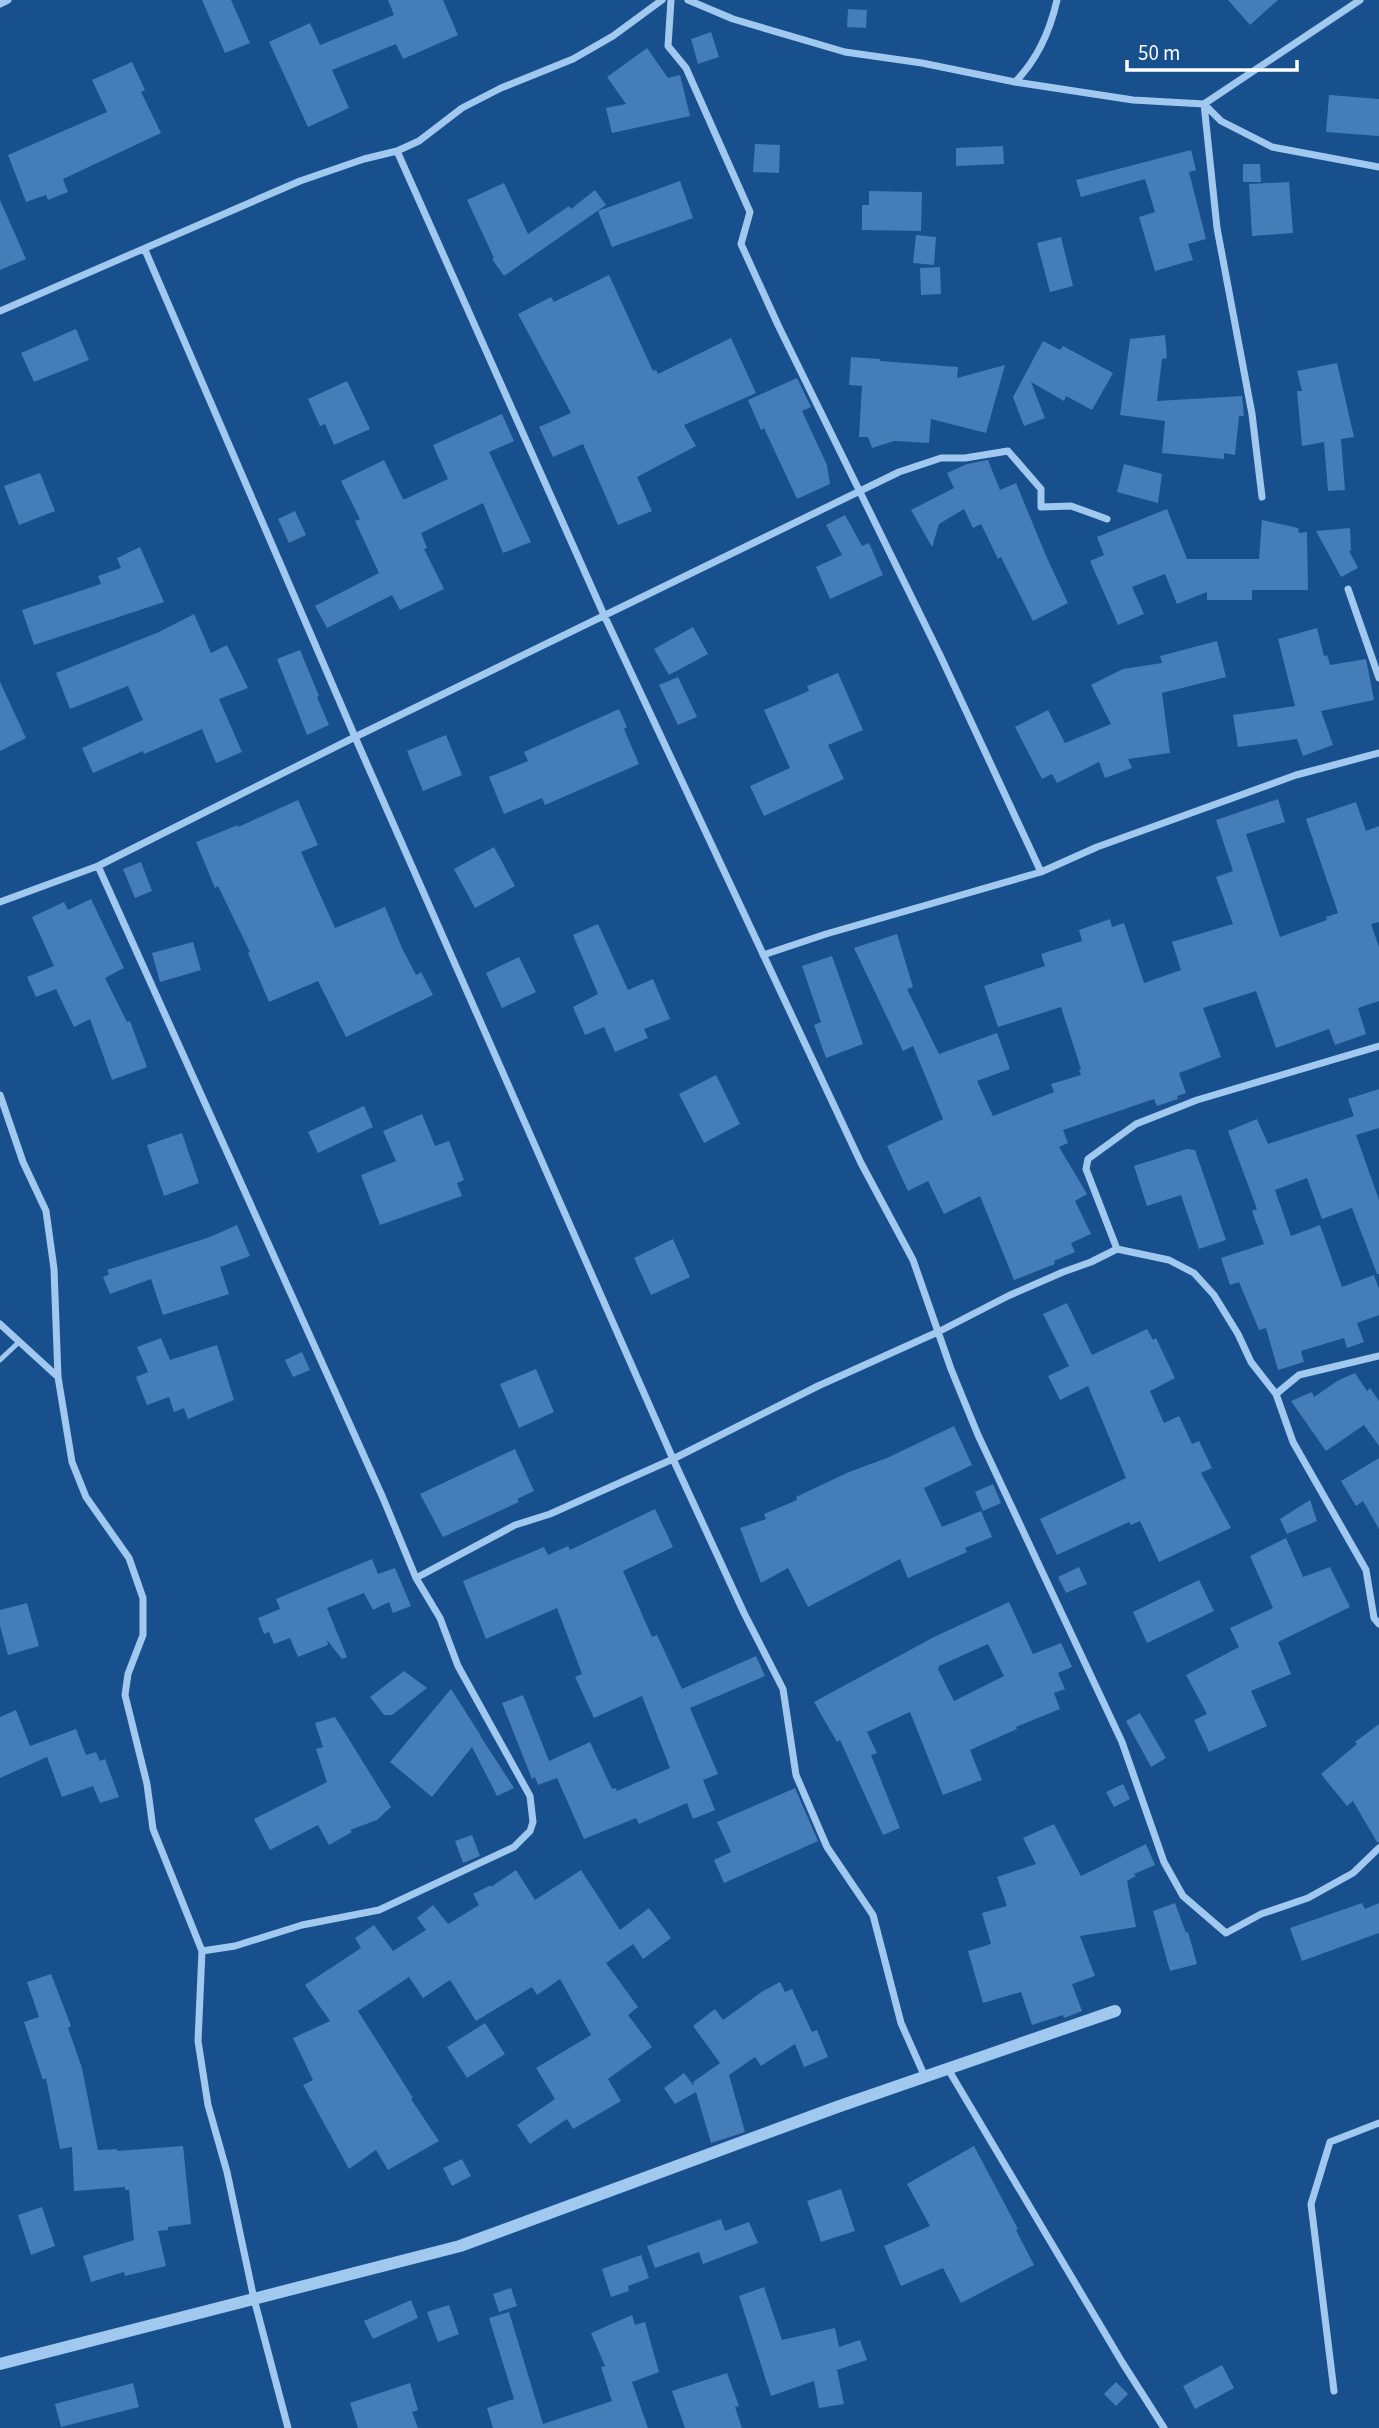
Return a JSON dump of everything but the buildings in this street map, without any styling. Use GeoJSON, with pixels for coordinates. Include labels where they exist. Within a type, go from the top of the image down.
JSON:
{"type":"FeatureCollection","features":[{"type":"Feature","properties":{"kind":"street"},"geometry":{"type":"LineString","coordinates":[[0,4],[8,0]]}},
{"type":"Feature","properties":{"kind":"street"},"geometry":{"type":"LineString","coordinates":[[0,311],[300,181],[364,159],[397,151],[419,141],[462,108],[501,88],[573,59],[613,36],[662,0]]}},
{"type":"Feature","properties":{"kind":"street"},"geometry":{"type":"LineString","coordinates":[[671,0],[668,46],[686,68],[750,212],[741,244],[940,655],[1041,872]]}},
{"type":"Feature","properties":{"kind":"street"},"geometry":{"type":"LineString","coordinates":[[688,0],[733,19],[845,52],[1133,100],[1204,104],[1360,0]]}},
{"type":"Feature","properties":{"kind":"street"},"geometry":{"type":"LineString","coordinates":[[1015,82],[1031,66],[1052,23],[1057,0]]}},
{"type":"Feature","properties":{"kind":"street"},"geometry":{"type":"LineString","coordinates":[[1204,104],[1221,121],[1272,147],[1379,167]]}},
{"type":"Feature","properties":{"kind":"street"},"geometry":{"type":"LineString","coordinates":[[1204,104],[1217,228],[1252,414],[1262,497]]}},
{"type":"Feature","properties":{"kind":"street"},"geometry":{"type":"LineString","coordinates":[[397,151],[604,615],[861,1163],[913,1260],[940,1331],[951,1369],[978,1435],[1122,1742],[1156,1844],[1183,1896],[1226,1933],[1262,1914],[1308,1898],[1353,1873],[1379,1848]]}},
{"type":"Feature","properties":{"kind":"street"},"geometry":{"type":"LineString","coordinates":[[145,250],[355,737],[673,1459],[744,1613],[783,1689],[796,1775],[827,1847],[873,1915],[901,2023],[925,2077]]}},
{"type":"Feature","properties":{"kind":"street"},"geometry":{"type":"LineString","coordinates":[[0,902],[98,866],[604,615],[859,491],[921,464],[942,458],[965,458],[1008,451],[1041,489],[1041,508],[1071,506],[1107,519]]}},
{"type":"Feature","properties":{"kind":"street"},"geometry":{"type":"LineString","coordinates":[[1348,589],[1379,678]]}},
{"type":"Feature","properties":{"kind":"street"},"geometry":{"type":"LineString","coordinates":[[763,954],[1041,872],[1097,847],[1296,775],[1379,753]]}},
{"type":"Feature","properties":{"kind":"street"},"geometry":{"type":"LineString","coordinates":[[98,866],[383,1498],[416,1578],[440,1618],[458,1666],[530,1796],[533,1822],[530,1831],[514,1847],[379,1910],[302,1925],[235,1946],[202,1951]]}},
{"type":"Feature","properties":{"kind":"street"},"geometry":{"type":"LineString","coordinates":[[1117,1249],[1086,1169],[1088,1159],[1136,1124],[1197,1100],[1379,1046]]}},
{"type":"Feature","properties":{"kind":"street"},"geometry":{"type":"LineString","coordinates":[[0,1095],[23,1162],[46,1210],[54,1269],[58,1377],[72,1462],[86,1497],[129,1558],[143,1598],[143,1635],[128,1674],[125,1695],[147,1784],[153,1829],[202,1951],[198,2041],[208,2105],[227,2172],[254,2299],[288,2428]]}},
{"type":"Feature","properties":{"kind":"street"},"geometry":{"type":"LineString","coordinates":[[416,1578],[515,1525],[550,1514],[673,1459],[1008,1296],[1117,1249],[1170,1260],[1194,1273],[1214,1295],[1238,1334],[1251,1362],[1276,1394],[1293,1442],[1366,1570],[1374,1618],[1379,1624]]}},
{"type":"Feature","properties":{"kind":"street"},"geometry":{"type":"LineString","coordinates":[[0,1324],[58,1377]]}},
{"type":"Feature","properties":{"kind":"street"},"geometry":{"type":"LineString","coordinates":[[1276,1394],[1299,1376],[1379,1356]]}},
{"type":"Feature","properties":{"kind":"street"},"geometry":{"type":"LineString","coordinates":[[0,2364],[460,2246],[1115,2011]]}},
{"type":"Feature","properties":{"kind":"street"},"geometry":{"type":"LineString","coordinates":[[948,2069],[1164,2428]]}},
{"type":"Feature","properties":{"kind":"street"},"geometry":{"type":"LineString","coordinates":[[1334,2391],[1311,2204],[1330,2142],[1379,2123]]}},
{"type":"Feature","properties":{"kind":"lane"},"geometry":{"type":"LineString","coordinates":[[0,1360],[19,1342]]}}]}
